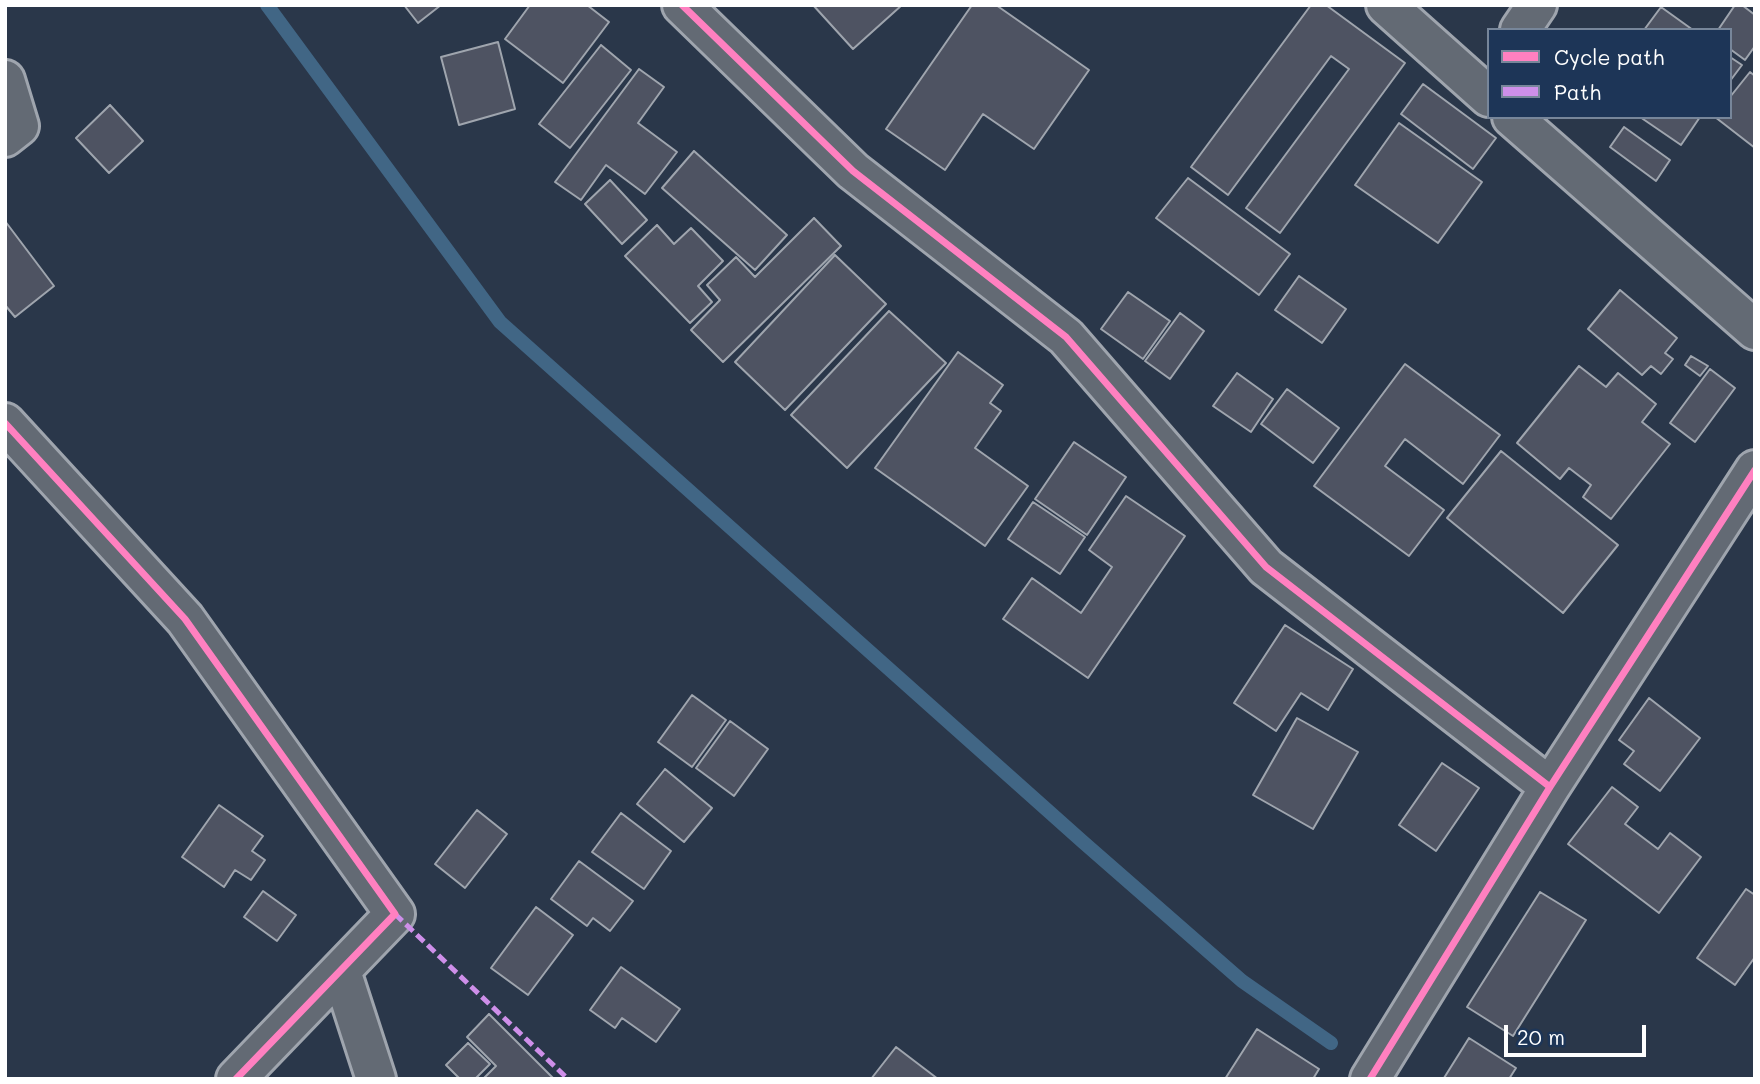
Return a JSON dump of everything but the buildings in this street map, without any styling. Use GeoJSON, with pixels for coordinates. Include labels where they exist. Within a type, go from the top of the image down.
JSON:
{"type":"FeatureCollection","features":[{"type":"Feature","properties":{"kind":"street"},"geometry":{"type":"LineString","coordinates":[[682,5],[853,172],[1066,337],[1266,567],[1550,788]]}},
{"type":"Feature","properties":{"kind":"street"},"geometry":{"type":"LineString","coordinates":[[1386,5],[1485,87]]}},
{"type":"Feature","properties":{"kind":"street"},"geometry":{"type":"LineString","coordinates":[[1521,28],[1537,5]]}},
{"type":"Feature","properties":{"kind":"street"},"geometry":{"type":"LineString","coordinates":[[5,80],[19,126],[5,137]]}},
{"type":"Feature","properties":{"kind":"street"},"geometry":{"type":"LineString","coordinates":[[1514,119],[1755,330]]}},
{"type":"Feature","properties":{"kind":"street"},"geometry":{"type":"LineString","coordinates":[[5,423],[185,619],[395,914],[236,1079]]}},
{"type":"Feature","properties":{"kind":"street"},"geometry":{"type":"LineString","coordinates":[[1370,1079],[1550,788],[1755,470]]}},
{"type":"Feature","properties":{"kind":"street"},"geometry":{"type":"LineString","coordinates":[[341,971],[376,1079]]}},
{"type":"Feature","properties":{"kind":"waterway"},"geometry":{"type":"LineString","coordinates":[[267,5],[500,322],[1242,981],[1331,1043]]}},
{"type":"Feature","properties":{"kind":"marked path"},"geometry":{"type":"LineString","coordinates":[[395,914],[568,1079]]}},
{"type":"Feature","properties":{"kind":"cycle path"},"geometry":{"type":"LineString","coordinates":[[682,5],[853,171],[1066,337],[1266,567],[1550,787]]}},
{"type":"Feature","properties":{"kind":"cycle path"},"geometry":{"type":"LineString","coordinates":[[5,423],[185,619],[395,914],[236,1079]]}},
{"type":"Feature","properties":{"kind":"cycle path"},"geometry":{"type":"LineString","coordinates":[[1370,1079],[1550,787],[1755,470]]}}]}
